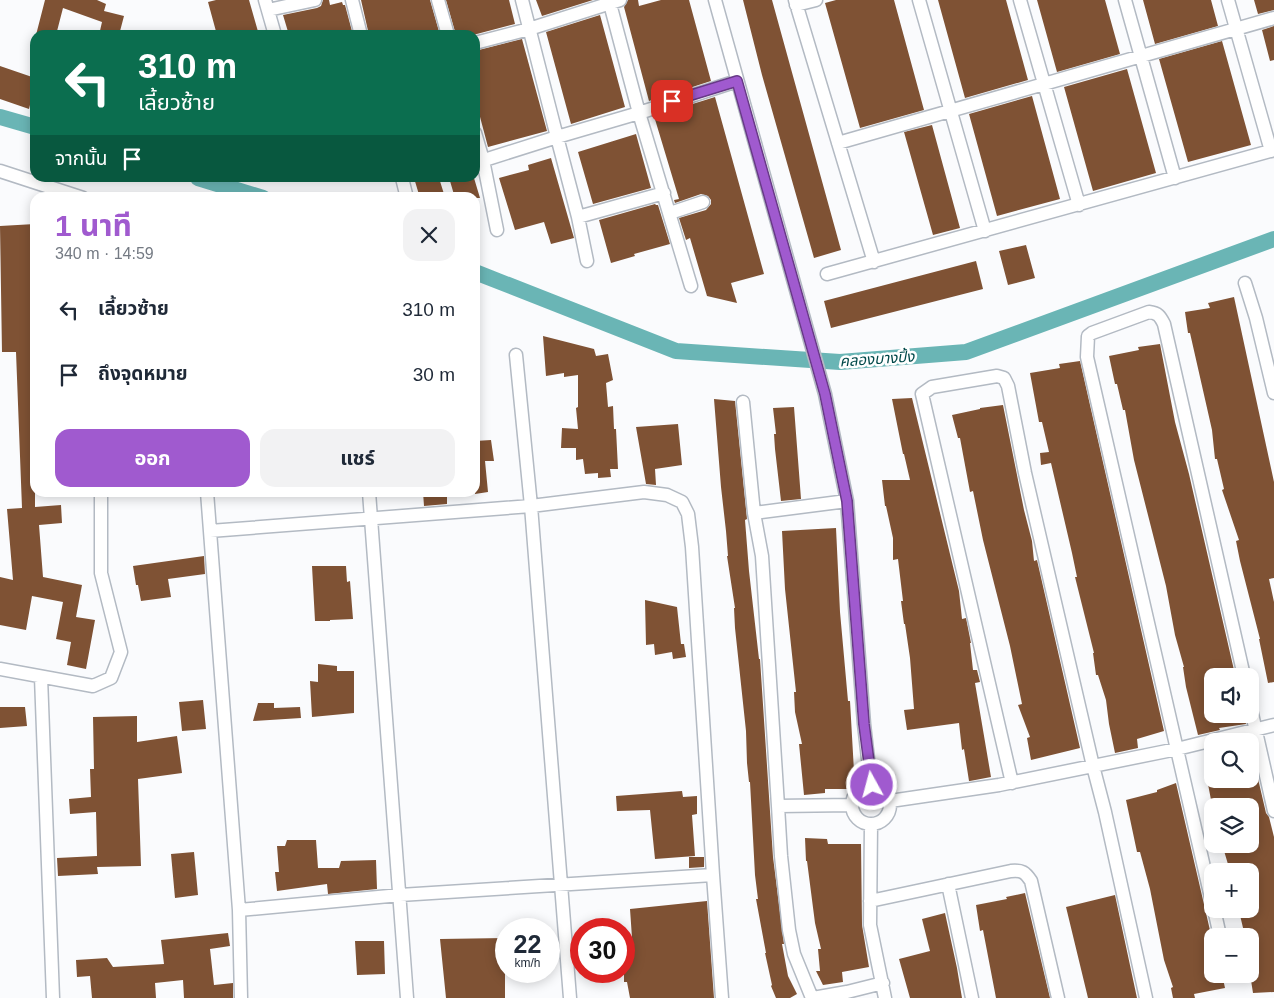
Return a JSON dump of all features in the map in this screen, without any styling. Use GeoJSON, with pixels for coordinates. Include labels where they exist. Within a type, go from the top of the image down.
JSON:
{"type":"FeatureCollection","features":[{"type":"Feature","properties":{"kind":"street"},"geometry":{"type":"LineString","coordinates":[[274,30],[267,5],[315,0]]}},
{"type":"Feature","properties":{"kind":"street"},"geometry":{"type":"LineString","coordinates":[[352,0],[360,30]]}},
{"type":"Feature","properties":{"kind":"street"},"geometry":{"type":"LineString","coordinates":[[438,0],[447,30]]}},
{"type":"Feature","properties":{"kind":"street"},"geometry":{"type":"LineString","coordinates":[[522,0],[578,217],[587,261]]}},
{"type":"Feature","properties":{"kind":"street"},"geometry":{"type":"LineString","coordinates":[[715,0],[825,394],[847,501],[864,724],[872,785]]}},
{"type":"Feature","properties":{"kind":"street"},"geometry":{"type":"LineString","coordinates":[[816,0],[796,3],[874,262]]}},
{"type":"Feature","properties":{"kind":"street"},"geometry":{"type":"LineString","coordinates":[[919,0],[985,230]]}},
{"type":"Feature","properties":{"kind":"street"},"geometry":{"type":"LineString","coordinates":[[1020,0],[1079,205]]}},
{"type":"Feature","properties":{"kind":"street"},"geometry":{"type":"LineString","coordinates":[[1125,0],[1175,178]]}},
{"type":"Feature","properties":{"kind":"street"},"geometry":{"type":"LineString","coordinates":[[827,274],[1272,150],[1228,0]]}},
{"type":"Feature","properties":{"kind":"street"},"geometry":{"type":"LineString","coordinates":[[480,42],[613,1],[639,113],[691,286]]}},
{"type":"Feature","properties":{"kind":"street"},"geometry":{"type":"LineString","coordinates":[[838,143],[1274,18]]}},
{"type":"Feature","properties":{"kind":"street"},"geometry":{"type":"LineString","coordinates":[[480,162],[737,81]]}},
{"type":"Feature","properties":{"kind":"street"},"geometry":{"type":"LineString","coordinates":[[480,166],[497,230]]}},
{"type":"Feature","properties":{"kind":"street"},"geometry":{"type":"LineString","coordinates":[[0,172],[30,181]]}},
{"type":"Feature","properties":{"kind":"street"},"geometry":{"type":"LineString","coordinates":[[32,182],[65,192]]}},
{"type":"Feature","properties":{"kind":"street"},"geometry":{"type":"LineString","coordinates":[[578,217],[664,193]]}},
{"type":"Feature","properties":{"kind":"street"},"geometry":{"type":"LineString","coordinates":[[670,213],[702,202]]}},
{"type":"Feature","properties":{"kind":"street"},"geometry":{"type":"LineString","coordinates":[[1245,283],[1256,318],[1274,394]]}},
{"type":"Feature","properties":{"kind":"street"},"geometry":{"type":"LineString","coordinates":[[1204,867],[1087,357],[1088,336],[1092,333],[1149,312],[1161,316],[1164,324],[1242,668]]}},
{"type":"Feature","properties":{"kind":"street"},"geometry":{"type":"LineString","coordinates":[[516,355],[531,506],[570,998]]}},
{"type":"Feature","properties":{"kind":"street"},"geometry":{"type":"LineString","coordinates":[[1012,783],[922,394],[932,387],[997,376],[1004,378],[1008,386],[1025,473],[1092,766],[1105,812],[1146,998]]}},
{"type":"Feature","properties":{"kind":"street"},"geometry":{"type":"LineString","coordinates":[[743,402],[754,513],[762,556],[781,856],[789,930],[794,954],[813,998],[883,983]]}},
{"type":"Feature","properties":{"kind":"street"},"geometry":{"type":"LineString","coordinates":[[210,531],[531,506],[644,492],[668,495],[682,502],[688,514],[692,547],[722,998]]}},
{"type":"Feature","properties":{"kind":"street"},"geometry":{"type":"LineString","coordinates":[[0,670],[93,686],[112,678],[121,652],[101,573],[101,497]]}},
{"type":"Feature","properties":{"kind":"street"},"geometry":{"type":"LineString","coordinates":[[207,497],[239,910],[242,998]]}},
{"type":"Feature","properties":{"kind":"street"},"geometry":{"type":"LineString","coordinates":[[369,497],[407,998]]}},
{"type":"Feature","properties":{"kind":"street"},"geometry":{"type":"LineString","coordinates":[[754,513],[847,501]]}},
{"type":"Feature","properties":{"kind":"street"},"geometry":{"type":"LineString","coordinates":[[41,677],[53,998]]}},
{"type":"Feature","properties":{"kind":"street"},"geometry":{"type":"LineString","coordinates":[[1254,723],[1274,811]]}},
{"type":"Feature","properties":{"kind":"street"},"geometry":{"type":"LineString","coordinates":[[890,801],[1012,783],[1177,749],[1274,725]]}},
{"type":"Feature","properties":{"kind":"street"},"geometry":{"type":"LineString","coordinates":[[872,785],[880,787],[887,793],[890,801],[887,817],[880,822],[872,824],[863,822],[856,817],[852,805],[856,793],[863,787],[872,785]]}},
{"type":"Feature","properties":{"kind":"street"},"geometry":{"type":"LineString","coordinates":[[778,806],[852,805]]}},
{"type":"Feature","properties":{"kind":"street"},"geometry":{"type":"LineString","coordinates":[[872,824],[870,925],[885,998]]}},
{"type":"Feature","properties":{"kind":"street"},"geometry":{"type":"LineString","coordinates":[[870,901],[1011,870],[1019,870],[1025,873],[1031,881],[1058,998]]}},
{"type":"Feature","properties":{"kind":"street"},"geometry":{"type":"LineString","coordinates":[[239,910],[400,895],[713,875]]}},
{"type":"Feature","properties":{"kind":"street"},"geometry":{"type":"LineString","coordinates":[[948,884],[972,998]]}},
{"type":"Feature","properties":{"kind":"building"},"geometry":{"type":"Polygon","coordinates":[[[45,0],[97,0],[106,4],[104,11],[124,16],[120,30],[100,30],[102,22],[63,8],[57,30],[37,30],[45,0]]]}},
{"type":"Feature","properties":{"kind":"building"},"geometry":{"type":"Polygon","coordinates":[[[216,0],[249,0],[258,30],[216,30],[208,2],[216,0]]]}},
{"type":"Feature","properties":{"kind":"building"},"geometry":{"type":"Polygon","coordinates":[[[323,0],[329,0],[330,5],[342,2],[345,5],[352,30],[288,30],[283,15],[321,6],[323,0]]]}},
{"type":"Feature","properties":{"kind":"building"},"geometry":{"type":"Polygon","coordinates":[[[361,0],[430,0],[439,30],[368,30],[361,0]]]}},
{"type":"Feature","properties":{"kind":"building"},"geometry":{"type":"Polygon","coordinates":[[[446,0],[509,0],[515,24],[480,33],[480,30],[455,30],[446,0]]]}},
{"type":"Feature","properties":{"kind":"building"},"geometry":{"type":"Polygon","coordinates":[[[536,0],[593,0],[542,16],[536,0]]]}},
{"type":"Feature","properties":{"kind":"building"},"geometry":{"type":"Polygon","coordinates":[[[628,0],[638,0],[639,6],[661,0],[689,0],[711,81],[649,101],[624,7],[628,0]]]}},
{"type":"Feature","properties":{"kind":"building"},"geometry":{"type":"Polygon","coordinates":[[[743,0],[772,0],[841,250],[814,258],[762,75],[743,0]]]}},
{"type":"Feature","properties":{"kind":"building"},"geometry":{"type":"Polygon","coordinates":[[[836,0],[894,0],[924,110],[860,128],[825,3],[836,0]]]}},
{"type":"Feature","properties":{"kind":"building"},"geometry":{"type":"Polygon","coordinates":[[[938,0],[1006,0],[1028,80],[965,98],[938,0]]]}},
{"type":"Feature","properties":{"kind":"building"},"geometry":{"type":"Polygon","coordinates":[[[1037,0],[1105,0],[1120,54],[1057,72],[1037,0]]]}},
{"type":"Feature","properties":{"kind":"building"},"geometry":{"type":"Polygon","coordinates":[[[1143,0],[1211,0],[1218,26],[1155,44],[1143,0]]]}},
{"type":"Feature","properties":{"kind":"building"},"geometry":{"type":"Polygon","coordinates":[[[1254,0],[1274,0],[1274,10],[1258,14],[1254,0]]]}},
{"type":"Feature","properties":{"kind":"building"},"geometry":{"type":"Polygon","coordinates":[[[600,15],[625,107],[571,124],[546,32],[600,15]]]}},
{"type":"Feature","properties":{"kind":"building"},"geometry":{"type":"Polygon","coordinates":[[[1274,26],[1274,60],[1270,61],[1262,30],[1274,26]]]}},
{"type":"Feature","properties":{"kind":"building"},"geometry":{"type":"Polygon","coordinates":[[[522,39],[547,131],[488,147],[480,117],[480,50],[522,39]]]}},
{"type":"Feature","properties":{"kind":"building"},"geometry":{"type":"Polygon","coordinates":[[[1222,41],[1251,145],[1188,162],[1159,59],[1222,41]]]}},
{"type":"Feature","properties":{"kind":"building"},"geometry":{"type":"Polygon","coordinates":[[[0,66],[30,76],[29,109],[0,99],[0,66]]]}},
{"type":"Feature","properties":{"kind":"building"},"geometry":{"type":"Polygon","coordinates":[[[1127,69],[1156,173],[1093,191],[1064,87],[1127,69]]]}},
{"type":"Feature","properties":{"kind":"building"},"geometry":{"type":"Polygon","coordinates":[[[1032,96],[1060,199],[997,216],[969,114],[1032,96]]]}},
{"type":"Feature","properties":{"kind":"building"},"geometry":{"type":"Polygon","coordinates":[[[715,97],[764,274],[731,283],[737,303],[707,296],[690,238],[686,240],[679,218],[706,210],[711,204],[711,200],[708,196],[701,194],[675,203],[674,200],[679,199],[654,116],[715,97]]]}},
{"type":"Feature","properties":{"kind":"building"},"geometry":{"type":"Polygon","coordinates":[[[932,125],[960,228],[933,235],[904,132],[932,125]]]}},
{"type":"Feature","properties":{"kind":"building"},"geometry":{"type":"Polygon","coordinates":[[[636,134],[651,188],[593,204],[578,152],[636,134]]]}},
{"type":"Feature","properties":{"kind":"building"},"geometry":{"type":"Polygon","coordinates":[[[551,158],[574,238],[551,244],[544,222],[515,230],[499,178],[529,170],[528,165],[551,158]]]}},
{"type":"Feature","properties":{"kind":"building"},"geometry":{"type":"Polygon","coordinates":[[[415,182],[440,182],[443,192],[418,192],[415,182]]]}},
{"type":"Feature","properties":{"kind":"building"},"geometry":{"type":"Polygon","coordinates":[[[450,182],[475,182],[478,192],[453,192],[450,182]]]}},
{"type":"Feature","properties":{"kind":"building"},"geometry":{"type":"Polygon","coordinates":[[[655,204],[658,205],[670,244],[634,254],[635,256],[611,263],[599,220],[655,204]]]}},
{"type":"Feature","properties":{"kind":"building"},"geometry":{"type":"Polygon","coordinates":[[[30,224],[30,497],[35,497],[35,507],[61,505],[62,523],[39,525],[43,577],[82,585],[76,617],[95,620],[86,669],[67,665],[71,642],[56,639],[63,602],[32,596],[26,630],[0,625],[0,577],[13,580],[7,509],[22,508],[16,352],[2,352],[0,226],[30,224]]]}},
{"type":"Feature","properties":{"kind":"building"},"geometry":{"type":"Polygon","coordinates":[[[1026,245],[1035,278],[1008,285],[999,251],[1026,245]]]}},
{"type":"Feature","properties":{"kind":"building"},"geometry":{"type":"Polygon","coordinates":[[[976,261],[983,289],[831,328],[824,301],[976,261]]]}},
{"type":"Feature","properties":{"kind":"building"},"geometry":{"type":"Polygon","coordinates":[[[1234,297],[1274,482],[1274,578],[1269,579],[1274,602],[1274,682],[1268,683],[1260,639],[1240,561],[1236,541],[1239,540],[1222,490],[1224,489],[1217,459],[1215,459],[1212,430],[1190,333],[1188,333],[1185,312],[1210,308],[1208,303],[1234,297]]]}},
{"type":"Feature","properties":{"kind":"building"},"geometry":{"type":"Polygon","coordinates":[[[543,336],[594,349],[596,356],[608,354],[613,380],[606,383],[608,407],[613,406],[618,469],[610,469],[611,477],[598,478],[598,473],[585,474],[583,459],[576,460],[576,448],[561,448],[562,428],[578,429],[576,408],[578,407],[578,375],[564,377],[564,373],[546,376],[543,336]]]}},
{"type":"Feature","properties":{"kind":"building"},"geometry":{"type":"Polygon","coordinates":[[[1160,344],[1175,422],[1189,474],[1234,668],[1204,668],[1204,723],[1246,724],[1219,728],[1220,730],[1198,735],[1186,687],[1184,667],[1175,635],[1166,586],[1134,460],[1125,410],[1123,410],[1117,384],[1115,384],[1109,356],[1139,350],[1138,347],[1160,344]]]}},
{"type":"Feature","properties":{"kind":"building"},"geometry":{"type":"Polygon","coordinates":[[[1080,361],[1164,731],[1137,739],[1138,748],[1115,753],[1106,700],[1098,675],[1096,675],[1094,653],[1075,577],[1077,577],[1072,553],[1051,463],[1041,465],[1040,453],[1049,452],[1042,422],[1039,422],[1030,373],[1060,368],[1059,364],[1080,361]]]}},
{"type":"Feature","properties":{"kind":"building"},"geometry":{"type":"Polygon","coordinates":[[[912,398],[959,591],[962,619],[966,618],[971,643],[973,670],[977,670],[980,682],[975,683],[991,777],[970,781],[964,749],[962,750],[959,723],[907,730],[904,710],[914,709],[910,658],[901,601],[903,601],[898,559],[893,560],[893,538],[885,506],[882,480],[910,480],[892,399],[912,398]]]}},
{"type":"Feature","properties":{"kind":"building"},"geometry":{"type":"Polygon","coordinates":[[[714,399],[735,401],[747,519],[745,520],[749,571],[760,659],[773,857],[784,944],[782,944],[788,976],[797,994],[790,998],[776,998],[771,986],[756,899],[758,899],[746,731],[735,628],[735,608],[727,556],[714,399]]]}},
{"type":"Feature","properties":{"kind":"building"},"geometry":{"type":"Polygon","coordinates":[[[1003,405],[1032,541],[1034,561],[1037,560],[1080,748],[1031,760],[1027,738],[1030,737],[1018,705],[1022,704],[1010,646],[983,540],[973,491],[970,492],[960,438],[958,438],[952,415],[1003,405]]]}},
{"type":"Feature","properties":{"kind":"building"},"geometry":{"type":"Polygon","coordinates":[[[794,407],[801,499],[781,501],[775,449],[774,434],[776,434],[773,408],[794,407]]]}},
{"type":"Feature","properties":{"kind":"building"},"geometry":{"type":"Polygon","coordinates":[[[678,424],[682,465],[655,469],[656,485],[646,484],[636,427],[678,424]]]}},
{"type":"Feature","properties":{"kind":"building"},"geometry":{"type":"Polygon","coordinates":[[[491,440],[494,461],[485,461],[488,492],[480,493],[480,441],[491,440]]]}},
{"type":"Feature","properties":{"kind":"building"},"geometry":{"type":"Polygon","coordinates":[[[423,497],[447,497],[447,504],[424,506],[423,497]]]}},
{"type":"Feature","properties":{"kind":"building"},"geometry":{"type":"Polygon","coordinates":[[[836,528],[840,612],[848,701],[850,701],[855,789],[825,789],[825,793],[804,795],[799,744],[802,744],[795,712],[794,692],[796,692],[785,589],[782,531],[836,528]]]}},
{"type":"Feature","properties":{"kind":"building"},"geometry":{"type":"Polygon","coordinates":[[[204,556],[205,574],[168,579],[171,597],[141,601],[133,566],[204,556]]]}},
{"type":"Feature","properties":{"kind":"building"},"geometry":{"type":"Polygon","coordinates":[[[312,566],[346,566],[347,582],[350,581],[353,619],[315,621],[312,566]]]}},
{"type":"Feature","properties":{"kind":"building"},"geometry":{"type":"Polygon","coordinates":[[[645,600],[677,607],[681,644],[684,644],[686,657],[673,659],[672,652],[655,655],[654,644],[646,645],[645,600]]]}},
{"type":"Feature","properties":{"kind":"building"},"geometry":{"type":"Polygon","coordinates":[[[318,664],[337,666],[337,671],[354,671],[354,713],[312,717],[310,681],[318,682],[318,664]]]}},
{"type":"Feature","properties":{"kind":"building"},"geometry":{"type":"Polygon","coordinates":[[[203,700],[206,729],[182,731],[179,702],[203,700]]]}},
{"type":"Feature","properties":{"kind":"building"},"geometry":{"type":"Polygon","coordinates":[[[258,703],[274,703],[274,708],[300,707],[301,718],[253,721],[258,703]]]}},
{"type":"Feature","properties":{"kind":"building"},"geometry":{"type":"Polygon","coordinates":[[[0,707],[25,707],[27,726],[0,728],[0,707]]]}},
{"type":"Feature","properties":{"kind":"building"},"geometry":{"type":"Polygon","coordinates":[[[137,716],[137,742],[177,736],[182,773],[138,779],[141,866],[97,867],[98,874],[58,876],[57,858],[97,856],[96,812],[70,814],[69,799],[91,797],[90,769],[94,769],[93,717],[137,716]]]}},
{"type":"Feature","properties":{"kind":"building"},"geometry":{"type":"Polygon","coordinates":[[[1176,783],[1204,904],[1204,918],[1207,918],[1209,928],[1204,928],[1204,983],[1224,983],[1225,988],[1194,994],[1195,998],[1173,998],[1171,988],[1173,987],[1164,960],[1150,889],[1140,852],[1137,852],[1126,800],[1157,792],[1157,790],[1176,783]]]}},
{"type":"Feature","properties":{"kind":"building"},"geometry":{"type":"Polygon","coordinates":[[[1259,783],[1274,837],[1274,992],[1253,993],[1251,983],[1259,983],[1259,928],[1243,928],[1241,918],[1259,918],[1259,863],[1228,863],[1225,853],[1259,853],[1259,798],[1211,798],[1209,788],[1259,788],[1259,783]]]}},
{"type":"Feature","properties":{"kind":"building"},"geometry":{"type":"Polygon","coordinates":[[[682,791],[683,797],[697,796],[697,814],[692,815],[695,856],[655,859],[650,810],[617,811],[616,796],[682,791]]]}},
{"type":"Feature","properties":{"kind":"building"},"geometry":{"type":"Polygon","coordinates":[[[805,838],[827,839],[828,844],[861,844],[862,925],[869,967],[842,972],[843,982],[823,985],[816,971],[820,971],[818,949],[821,949],[815,923],[806,861],[805,838]]]}},
{"type":"Feature","properties":{"kind":"building"},"geometry":{"type":"Polygon","coordinates":[[[287,840],[316,840],[318,868],[339,868],[341,861],[376,860],[377,889],[328,894],[327,884],[277,891],[275,872],[279,872],[277,846],[285,846],[287,840]]]}},
{"type":"Feature","properties":{"kind":"building"},"geometry":{"type":"Polygon","coordinates":[[[194,852],[198,895],[175,898],[171,854],[194,852]]]}},
{"type":"Feature","properties":{"kind":"building"},"geometry":{"type":"Polygon","coordinates":[[[689,857],[704,857],[704,867],[689,868],[689,857]]]}},
{"type":"Feature","properties":{"kind":"building"},"geometry":{"type":"Polygon","coordinates":[[[1025,893],[1050,998],[996,998],[983,930],[980,931],[976,905],[1007,899],[1006,897],[1025,893]]]}},
{"type":"Feature","properties":{"kind":"building"},"geometry":{"type":"Polygon","coordinates":[[[1115,895],[1137,998],[1088,998],[1066,907],[1115,895]]]}},
{"type":"Feature","properties":{"kind":"building"},"geometry":{"type":"Polygon","coordinates":[[[707,901],[714,998],[630,998],[627,983],[635,983],[635,918],[631,918],[630,909],[707,901]]]}},
{"type":"Feature","properties":{"kind":"building"},"geometry":{"type":"Polygon","coordinates":[[[945,913],[962,998],[910,998],[899,959],[930,951],[922,919],[945,913]]]}},
{"type":"Feature","properties":{"kind":"building"},"geometry":{"type":"Polygon","coordinates":[[[228,933],[230,946],[210,949],[214,985],[233,983],[233,998],[184,998],[183,980],[155,983],[156,998],[92,998],[90,976],[77,977],[76,960],[107,958],[113,967],[164,964],[161,940],[228,933]]]}},
{"type":"Feature","properties":{"kind":"building"},"geometry":{"type":"Polygon","coordinates":[[[495,938],[495,983],[505,983],[505,998],[446,998],[440,939],[495,938]]]}},
{"type":"Feature","properties":{"kind":"building"},"geometry":{"type":"Polygon","coordinates":[[[355,941],[384,941],[385,974],[357,975],[355,941]]]}},
{"type":"Feature","properties":{"kind":"waterway","name":"คลองบางปิ้ง"},"geometry":{"type":"LineString","coordinates":[[0,117],[30,126]]}},
{"type":"Feature","properties":{"kind":"waterway","name":"คลองบางปิ้ง"},"geometry":{"type":"LineString","coordinates":[[211,182],[244,192]]}},
{"type":"Feature","properties":{"kind":"waterway","name":"คลองบางปิ้ง"},"geometry":{"type":"LineString","coordinates":[[480,274],[676,351],[840,362],[966,352],[1274,239]]}},
{"type":"Feature","properties":{"kind":"route"},"geometry":{"type":"LineString","coordinates":[[672,101],[737,81],[825,394],[847,501],[864,724],[872,785]]}}]}
